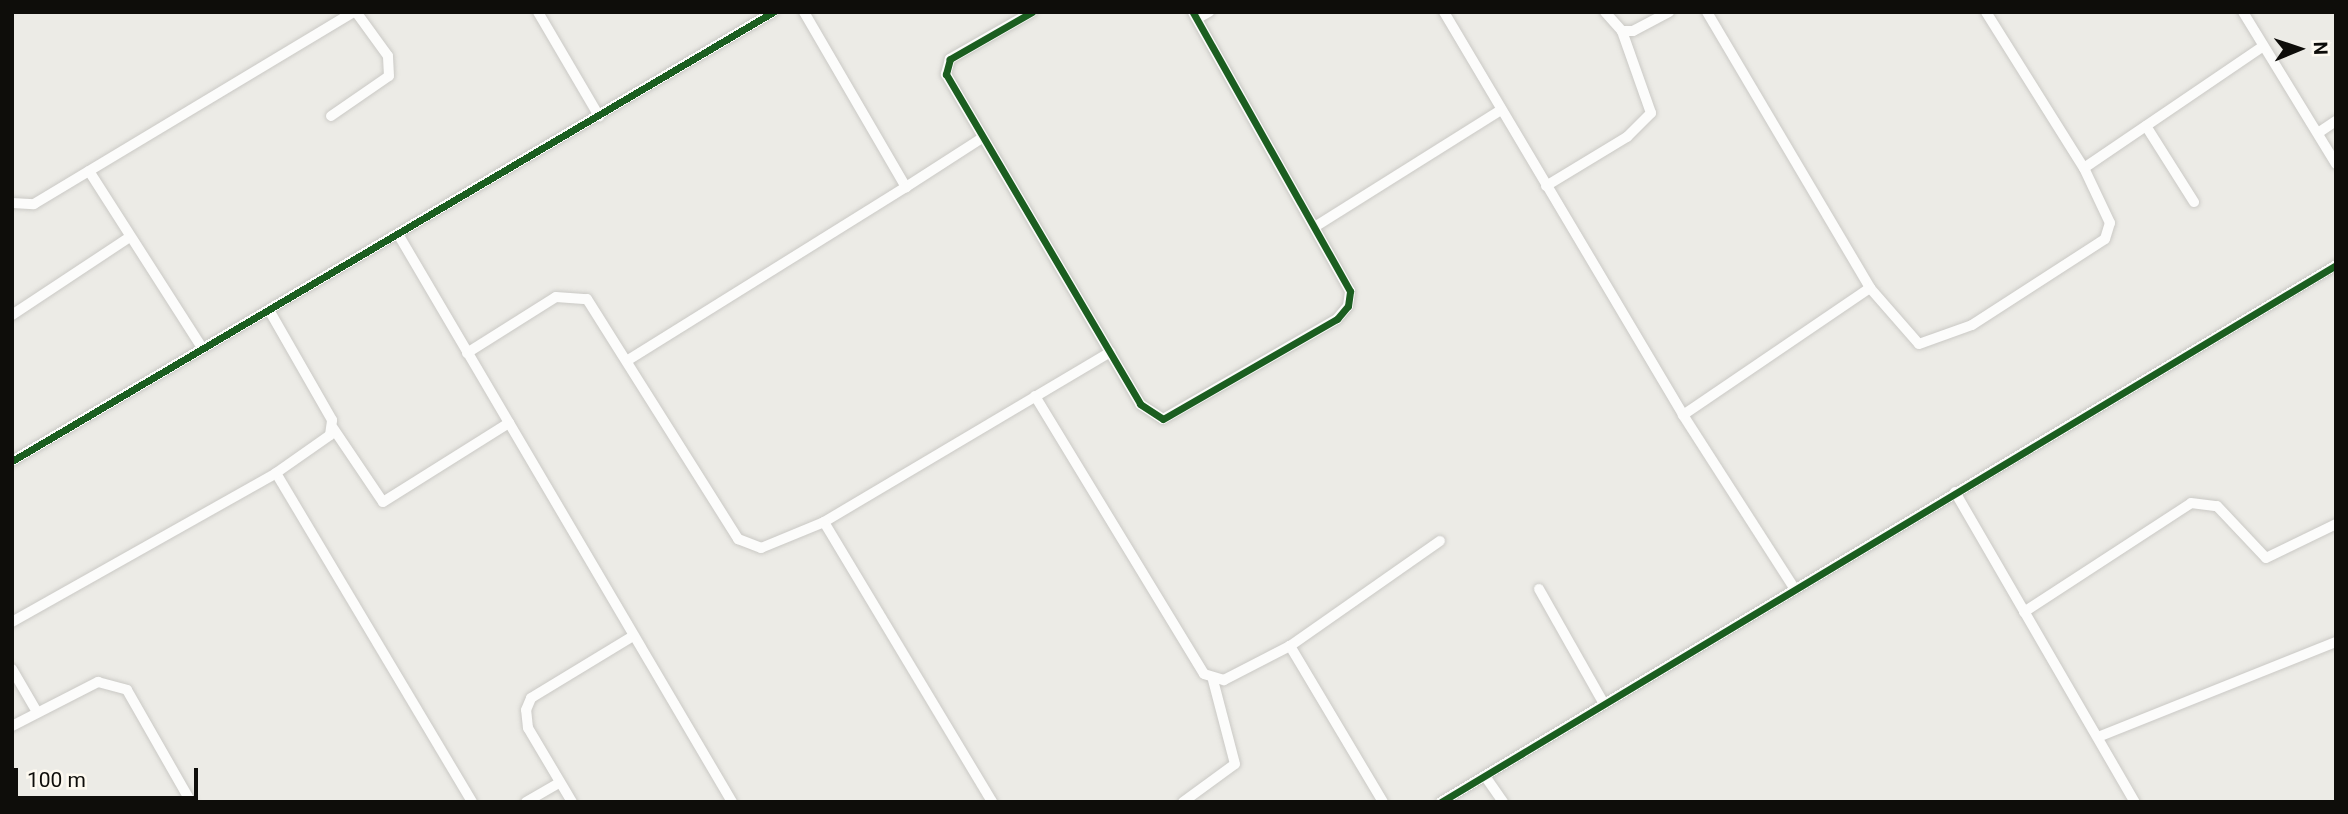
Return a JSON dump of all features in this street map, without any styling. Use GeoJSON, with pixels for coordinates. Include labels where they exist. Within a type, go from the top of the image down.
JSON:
{"type":"FeatureCollection","features":[{"type":"Feature","properties":{"kind":"street"},"geometry":{"type":"LineString","coordinates":[[12,203],[25,207],[355,12],[388,56],[389,76],[331,116]]}},
{"type":"Feature","properties":{"kind":"street"},"geometry":{"type":"LineString","coordinates":[[538,12],[599,116]]}},
{"type":"Feature","properties":{"kind":"street"},"geometry":{"type":"LineString","coordinates":[[12,461],[773,12]]}},
{"type":"Feature","properties":{"kind":"street"},"geometry":{"type":"LineString","coordinates":[[804,12],[906,187]]}},
{"type":"Feature","properties":{"kind":"street"},"geometry":{"type":"LineString","coordinates":[[1032,12],[947,66],[979,140],[1042,231],[1110,352],[1149,414],[1174,418],[1337,320],[1348,306],[1350,291],[1196,15],[1209,12]]}},
{"type":"Feature","properties":{"kind":"street"},"geometry":{"type":"LineString","coordinates":[[1444,12],[1683,415],[1794,588]]}},
{"type":"Feature","properties":{"kind":"street"},"geometry":{"type":"LineString","coordinates":[[1546,186],[1627,137],[1651,113],[1622,30],[1605,12]]}},
{"type":"Feature","properties":{"kind":"street"},"geometry":{"type":"LineString","coordinates":[[1622,30],[1669,12]]}},
{"type":"Feature","properties":{"kind":"street"},"geometry":{"type":"LineString","coordinates":[[1707,12],[1870,288],[1919,344],[1972,325],[2105,239],[2110,223],[2084,169],[1986,12]]}},
{"type":"Feature","properties":{"kind":"street"},"geometry":{"type":"LineString","coordinates":[[2242,12],[2336,164]]}},
{"type":"Feature","properties":{"kind":"street"},"geometry":{"type":"LineString","coordinates":[[2084,169],[2262,47]]}},
{"type":"Feature","properties":{"kind":"street"},"geometry":{"type":"LineString","coordinates":[[1316,226],[1501,110]]}},
{"type":"Feature","properties":{"kind":"street"},"geometry":{"type":"LineString","coordinates":[[2318,133],[2336,121]]}},
{"type":"Feature","properties":{"kind":"street"},"geometry":{"type":"LineString","coordinates":[[2146,126],[2193,202]]}},
{"type":"Feature","properties":{"kind":"street"},"geometry":{"type":"LineString","coordinates":[[628,360],[979,140]]}},
{"type":"Feature","properties":{"kind":"street"},"geometry":{"type":"LineString","coordinates":[[89,171],[203,349]]}},
{"type":"Feature","properties":{"kind":"street"},"geometry":{"type":"LineString","coordinates":[[398,234],[732,802]]}},
{"type":"Feature","properties":{"kind":"street"},"geometry":{"type":"LineString","coordinates":[[12,316],[130,237]]}},
{"type":"Feature","properties":{"kind":"street"},"geometry":{"type":"LineString","coordinates":[[1441,802],[1487,779],[1602,702],[2336,265]]}},
{"type":"Feature","properties":{"kind":"street"},"geometry":{"type":"LineString","coordinates":[[1683,415],[1870,288]]}},
{"type":"Feature","properties":{"kind":"street"},"geometry":{"type":"LineString","coordinates":[[467,353],[556,297],[571,295],[600,311],[737,539],[761,548],[824,522],[1110,352]]}},
{"type":"Feature","properties":{"kind":"street"},"geometry":{"type":"LineString","coordinates":[[269,310],[333,428],[383,502],[509,423]]}},
{"type":"Feature","properties":{"kind":"street"},"geometry":{"type":"LineString","coordinates":[[1035,396],[1213,680],[1235,764],[1183,802]]}},
{"type":"Feature","properties":{"kind":"street"},"geometry":{"type":"LineString","coordinates":[[12,622],[276,473],[333,428]]}},
{"type":"Feature","properties":{"kind":"street"},"geometry":{"type":"LineString","coordinates":[[276,473],[472,802]]}},
{"type":"Feature","properties":{"kind":"street"},"geometry":{"type":"LineString","coordinates":[[1955,492],[2098,737],[2132,801]]}},
{"type":"Feature","properties":{"kind":"street"},"geometry":{"type":"LineString","coordinates":[[2024,612],[2191,503],[2217,506],[2266,558],[2336,523]]}},
{"type":"Feature","properties":{"kind":"street"},"geometry":{"type":"LineString","coordinates":[[824,522],[992,802]]}},
{"type":"Feature","properties":{"kind":"street"},"geometry":{"type":"LineString","coordinates":[[1213,680],[1290,646],[1440,541]]}},
{"type":"Feature","properties":{"kind":"street"},"geometry":{"type":"LineString","coordinates":[[1539,589],[1602,702]]}},
{"type":"Feature","properties":{"kind":"street"},"geometry":{"type":"LineString","coordinates":[[572,802],[528,728],[531,698],[633,636]]}},
{"type":"Feature","properties":{"kind":"street"},"geometry":{"type":"LineString","coordinates":[[2098,737],[2336,642]]}},
{"type":"Feature","properties":{"kind":"street"},"geometry":{"type":"LineString","coordinates":[[1290,646],[1383,802]]}},
{"type":"Feature","properties":{"kind":"street"},"geometry":{"type":"LineString","coordinates":[[12,669],[37,712]]}},
{"type":"Feature","properties":{"kind":"street"},"geometry":{"type":"LineString","coordinates":[[12,726],[98,682],[127,690],[191,802]]}},
{"type":"Feature","properties":{"kind":"street"},"geometry":{"type":"LineString","coordinates":[[1487,779],[1503,802]]}},
{"type":"Feature","properties":{"kind":"street"},"geometry":{"type":"LineString","coordinates":[[526,802],[560,782]]}},
{"type":"Feature","properties":{"kind":"cycle path"},"geometry":{"type":"LineString","coordinates":[[12,461],[773,12]]}},
{"type":"Feature","properties":{"kind":"cycle path"},"geometry":{"type":"LineString","coordinates":[[1032,12],[950,59],[946,74],[1140,404],[1163,419],[1337,319],[1348,306],[1350,291],[1193,12]]}},
{"type":"Feature","properties":{"kind":"cycle path"},"geometry":{"type":"LineString","coordinates":[[1441,802],[2336,265]]}}]}
